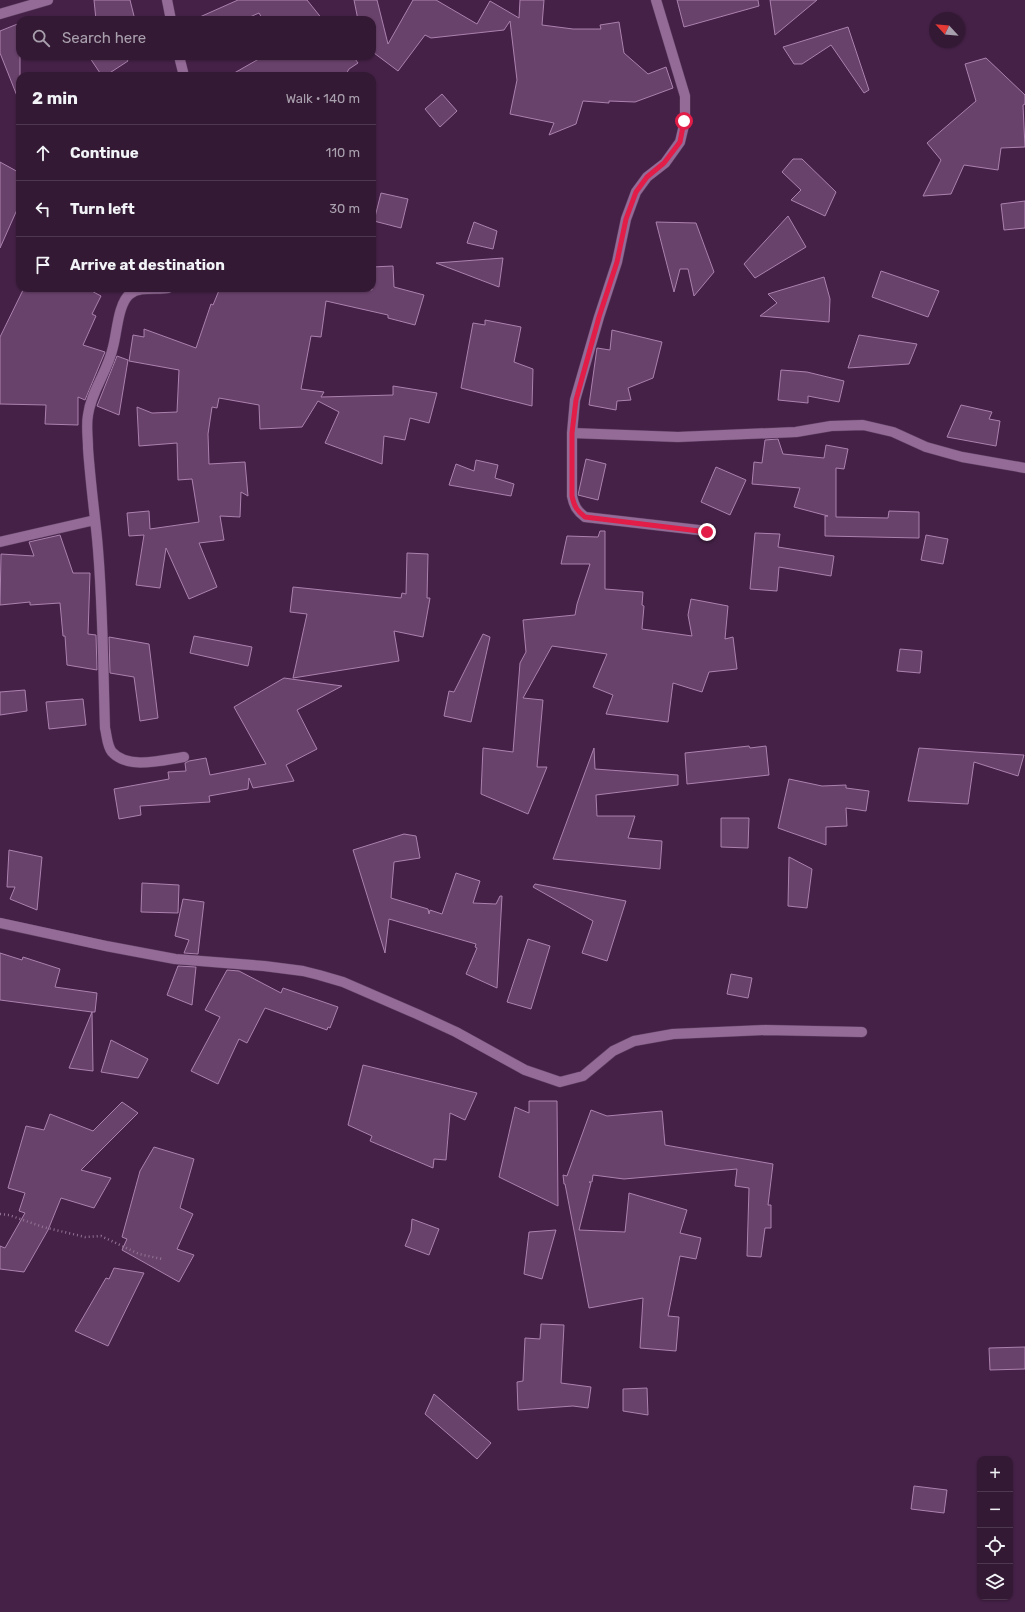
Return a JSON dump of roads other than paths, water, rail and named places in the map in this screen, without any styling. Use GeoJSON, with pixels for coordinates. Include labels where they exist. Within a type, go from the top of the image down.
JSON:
{"type":"FeatureCollection","features":[{"type":"Feature","properties":{"kind":"street"},"geometry":{"type":"LineString","coordinates":[[0,14],[48,0]]}},
{"type":"Feature","properties":{"kind":"street"},"geometry":{"type":"LineString","coordinates":[[167,0],[170,16]]}},
{"type":"Feature","properties":{"kind":"street"},"geometry":{"type":"LineString","coordinates":[[656,0],[685,96],[684,121],[680,142],[664,163],[647,177],[636,192],[626,219],[617,262],[599,317],[576,400],[572,433],[572,496],[577,511],[585,517],[707,532]]}},
{"type":"Feature","properties":{"kind":"street"},"geometry":{"type":"LineString","coordinates":[[180,60],[183,72]]}},
{"type":"Feature","properties":{"kind":"street"},"geometry":{"type":"LineString","coordinates":[[132,292],[128,295],[121,308],[113,349],[106,370],[92,399],[88,415],[90,482],[95,520],[100,594],[105,728],[108,742],[112,751],[121,759],[130,762],[142,763],[184,757]]}},
{"type":"Feature","properties":{"kind":"street"},"geometry":{"type":"LineString","coordinates":[[572,433],[678,437],[796,432],[831,426],[863,425],[893,432],[926,447],[962,457],[1025,468]]}},
{"type":"Feature","properties":{"kind":"street"},"geometry":{"type":"LineString","coordinates":[[0,542],[95,520]]}},
{"type":"Feature","properties":{"kind":"street"},"geometry":{"type":"LineString","coordinates":[[0,923],[175,959],[264,966],[319,974],[343,982],[417,1014],[456,1032],[525,1070],[560,1082],[583,1076],[613,1051],[634,1041],[673,1034],[765,1030],[862,1032]]}}]}
